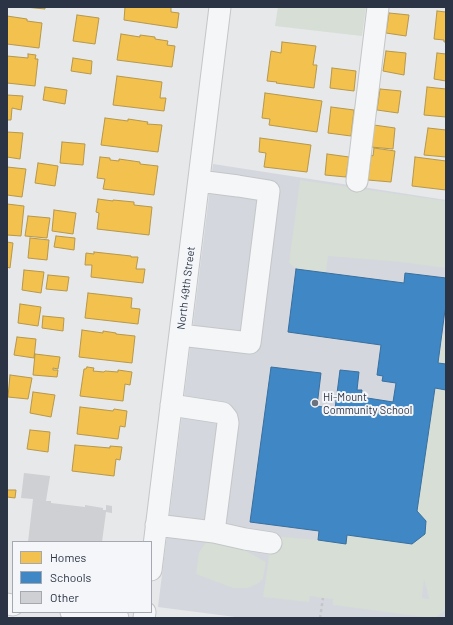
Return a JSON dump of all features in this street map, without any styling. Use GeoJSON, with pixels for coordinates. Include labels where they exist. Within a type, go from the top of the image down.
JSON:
{"type":"FeatureCollection","features":[{"type":"Feature","properties":{"kind":"street","name":"North 49th Street"},"geometry":{"type":"LineString","coordinates":[[152,561],[220,7]]}},
{"type":"Feature","properties":{"kind":"street"},"geometry":{"type":"LineString","coordinates":[[357,181],[378,7]]}},
{"type":"Feature","properties":{"kind":"street"},"geometry":{"type":"LineString","coordinates":[[180,335],[250,343],[269,191],[199,181]]}},
{"type":"Feature","properties":{"kind":"street"},"geometry":{"type":"LineString","coordinates":[[171,405],[223,413],[227,418],[228,423],[214,532]]}},
{"type":"Feature","properties":{"kind":"street"},"geometry":{"type":"LineString","coordinates":[[156,525],[214,532],[271,543]]}},
{"type":"Feature","properties":{"kind":"street"},"geometry":{"type":"LineString","coordinates":[[79,613],[118,618]]}},
{"type":"Feature","properties":{"kind":"path"},"geometry":{"type":"LineString","coordinates":[[320,618],[323,598]]}},
{"type":"Feature","properties":{"kind":"shaded area"},"geometry":{"type":"Polygon","coordinates":[[[278,7],[366,7],[362,36],[275,26],[278,7]]]}},
{"type":"Feature","properties":{"kind":"shaded area","name":"Hi-Mount Community School"},"geometry":{"type":"Polygon","coordinates":[[[213,164],[446,200],[446,618],[243,618],[158,607],[213,164]]]}},
{"type":"Feature","properties":{"kind":"shaded area"},"geometry":{"type":"Polygon","coordinates":[[[300,180],[446,201],[446,268],[401,262],[328,256],[326,272],[296,269],[289,263],[300,180]]]}},
{"type":"Feature","properties":{"kind":"shaded area"},"geometry":{"type":"Polygon","coordinates":[[[442,334],[446,335],[446,364],[438,363],[442,334]]]}},
{"type":"Feature","properties":{"kind":"shaded area"},"geometry":{"type":"Polygon","coordinates":[[[435,388],[446,390],[446,610],[435,618],[432,618],[333,605],[333,599],[310,596],[309,602],[263,597],[272,536],[345,544],[347,535],[412,544],[425,534],[426,521],[417,511],[435,388]],[[424,579],[422,598],[429,599],[424,579]]]}},
{"type":"Feature","properties":{"kind":"shaded area"},"geometry":{"type":"Polygon","coordinates":[[[206,542],[237,546],[266,562],[263,579],[259,583],[248,588],[233,588],[196,574],[199,552],[206,542]]]}},
{"type":"Feature","properties":{"kind":"building: Homes"},"geometry":{"type":"Polygon","coordinates":[[[25,7],[45,7],[45,9],[25,7]]]}},
{"type":"Feature","properties":{"kind":"building: Homes"},"geometry":{"type":"Polygon","coordinates":[[[125,7],[171,7],[171,12],[179,13],[177,28],[124,20],[125,7]]]}},
{"type":"Feature","properties":{"kind":"building: Homes"},"geometry":{"type":"Polygon","coordinates":[[[437,11],[446,12],[446,42],[444,42],[444,40],[434,39],[437,11]]]}},
{"type":"Feature","properties":{"kind":"building: Homes"},"geometry":{"type":"Polygon","coordinates":[[[389,13],[409,15],[406,36],[386,33],[389,13]]]}},
{"type":"Feature","properties":{"kind":"building: Homes"},"geometry":{"type":"Polygon","coordinates":[[[77,15],[99,18],[95,44],[73,41],[77,15]]]}},
{"type":"Feature","properties":{"kind":"building: Homes"},"geometry":{"type":"Polygon","coordinates":[[[7,16],[42,23],[39,48],[7,44],[7,16]]]}},
{"type":"Feature","properties":{"kind":"building: Homes"},"geometry":{"type":"Polygon","coordinates":[[[121,34],[140,37],[140,35],[155,37],[155,39],[168,41],[167,45],[175,46],[172,67],[117,60],[121,34]]]}},
{"type":"Feature","properties":{"kind":"building: Homes"},"geometry":{"type":"Polygon","coordinates":[[[282,42],[316,46],[313,65],[317,65],[314,88],[267,81],[271,51],[281,53],[282,42]]]}},
{"type":"Feature","properties":{"kind":"building: Homes"},"geometry":{"type":"Polygon","coordinates":[[[386,51],[406,53],[404,75],[383,71],[386,51]]]}},
{"type":"Feature","properties":{"kind":"building: Homes"},"geometry":{"type":"Polygon","coordinates":[[[437,53],[446,54],[446,81],[434,79],[437,53]]]}},
{"type":"Feature","properties":{"kind":"building: Homes"},"geometry":{"type":"Polygon","coordinates":[[[28,54],[36,55],[35,59],[38,59],[35,86],[7,83],[7,56],[28,58],[28,54]]]}},
{"type":"Feature","properties":{"kind":"building: Homes"},"geometry":{"type":"Polygon","coordinates":[[[73,58],[92,61],[91,74],[71,71],[73,58]]]}},
{"type":"Feature","properties":{"kind":"building: Homes"},"geometry":{"type":"Polygon","coordinates":[[[332,68],[356,71],[354,91],[330,88],[332,68]]]}},
{"type":"Feature","properties":{"kind":"building: Homes"},"geometry":{"type":"Polygon","coordinates":[[[117,76],[162,82],[160,98],[166,98],[164,111],[113,105],[117,76]]]}},
{"type":"Feature","properties":{"kind":"building: Homes"},"geometry":{"type":"Polygon","coordinates":[[[45,87],[67,90],[65,104],[43,100],[45,87]]]}},
{"type":"Feature","properties":{"kind":"building: Homes"},"geometry":{"type":"Polygon","coordinates":[[[427,87],[446,89],[446,117],[424,115],[427,87]]]}},
{"type":"Feature","properties":{"kind":"building: Homes"},"geometry":{"type":"Polygon","coordinates":[[[380,89],[401,91],[398,113],[377,110],[380,89]]]}},
{"type":"Feature","properties":{"kind":"building: Homes"},"geometry":{"type":"Polygon","coordinates":[[[265,93],[322,101],[317,132],[269,125],[270,119],[262,118],[265,93]]]}},
{"type":"Feature","properties":{"kind":"building: Homes"},"geometry":{"type":"Polygon","coordinates":[[[7,95],[23,96],[21,110],[12,108],[11,120],[7,120],[7,95]]]}},
{"type":"Feature","properties":{"kind":"building: Homes"},"geometry":{"type":"Polygon","coordinates":[[[331,107],[354,110],[351,136],[328,133],[331,107]]]}},
{"type":"Feature","properties":{"kind":"building: Homes"},"geometry":{"type":"Polygon","coordinates":[[[105,118],[128,121],[128,119],[148,122],[147,124],[162,125],[158,152],[101,145],[105,118]]]}},
{"type":"Feature","properties":{"kind":"building: Homes"},"geometry":{"type":"Polygon","coordinates":[[[374,125],[395,128],[393,149],[371,147],[374,125]]]}},
{"type":"Feature","properties":{"kind":"building: Homes"},"geometry":{"type":"Polygon","coordinates":[[[428,128],[446,130],[446,157],[424,155],[428,128]]]}},
{"type":"Feature","properties":{"kind":"building: Homes"},"geometry":{"type":"Polygon","coordinates":[[[7,132],[23,133],[20,159],[7,157],[7,132]]]}},
{"type":"Feature","properties":{"kind":"building: Homes"},"geometry":{"type":"Polygon","coordinates":[[[260,138],[311,145],[307,172],[264,167],[266,153],[259,152],[260,138]]]}},
{"type":"Feature","properties":{"kind":"building: Homes"},"geometry":{"type":"Polygon","coordinates":[[[62,142],[85,144],[83,165],[60,163],[62,142]]]}},
{"type":"Feature","properties":{"kind":"building: Homes"},"geometry":{"type":"Polygon","coordinates":[[[374,148],[395,151],[391,182],[368,180],[371,155],[373,156],[374,148]]]}},
{"type":"Feature","properties":{"kind":"building: Homes"},"geometry":{"type":"Polygon","coordinates":[[[327,154],[349,157],[346,177],[325,175],[327,154]]]}},
{"type":"Feature","properties":{"kind":"building: Homes"},"geometry":{"type":"Polygon","coordinates":[[[100,157],[110,158],[110,160],[119,161],[119,159],[140,162],[140,164],[158,166],[154,195],[103,189],[105,179],[97,178],[100,157]]]}},
{"type":"Feature","properties":{"kind":"building: Homes"},"geometry":{"type":"Polygon","coordinates":[[[415,157],[446,161],[446,190],[412,186],[415,157]]]}},
{"type":"Feature","properties":{"kind":"building: Homes"},"geometry":{"type":"Polygon","coordinates":[[[38,163],[58,166],[55,186],[35,183],[38,163]]]}},
{"type":"Feature","properties":{"kind":"building: Homes"},"geometry":{"type":"Polygon","coordinates":[[[7,167],[26,169],[22,197],[7,195],[7,167]]]}},
{"type":"Feature","properties":{"kind":"building: Homes"},"geometry":{"type":"Polygon","coordinates":[[[98,199],[134,202],[134,205],[152,207],[149,235],[97,229],[99,213],[96,212],[98,199]]]}},
{"type":"Feature","properties":{"kind":"building: Homes"},"geometry":{"type":"Polygon","coordinates":[[[7,204],[24,206],[21,236],[7,235],[7,204]]]}},
{"type":"Feature","properties":{"kind":"building: Homes"},"geometry":{"type":"Polygon","coordinates":[[[54,210],[76,213],[73,234],[52,231],[54,210]]]}},
{"type":"Feature","properties":{"kind":"building: Homes"},"geometry":{"type":"Polygon","coordinates":[[[28,216],[50,218],[47,238],[25,236],[28,216]]]}},
{"type":"Feature","properties":{"kind":"building: Homes"},"geometry":{"type":"Polygon","coordinates":[[[56,236],[75,238],[74,250],[54,247],[56,236]]]}},
{"type":"Feature","properties":{"kind":"building: Homes"},"geometry":{"type":"Polygon","coordinates":[[[30,238],[49,240],[47,260],[28,258],[30,238]]]}},
{"type":"Feature","properties":{"kind":"building: Homes"},"geometry":{"type":"Polygon","coordinates":[[[7,242],[13,243],[10,268],[7,267],[7,242]]]}},
{"type":"Feature","properties":{"kind":"building: Homes"},"geometry":{"type":"Polygon","coordinates":[[[94,252],[138,257],[136,269],[145,269],[143,283],[91,277],[92,265],[85,265],[86,253],[94,254],[94,252]]]}},
{"type":"Feature","properties":{"kind":"building: Homes"},"geometry":{"type":"Polygon","coordinates":[[[24,270],[44,272],[41,293],[22,290],[24,270]]]}},
{"type":"Feature","properties":{"kind":"building: Homes"},"geometry":{"type":"Polygon","coordinates":[[[48,275],[69,277],[67,291],[46,289],[48,275]]]}},
{"type":"Feature","properties":{"kind":"building: Homes"},"geometry":{"type":"Polygon","coordinates":[[[88,293],[132,298],[131,308],[140,309],[138,324],[85,318],[88,293]]]}},
{"type":"Feature","properties":{"kind":"building: Homes"},"geometry":{"type":"Polygon","coordinates":[[[20,304],[41,307],[38,326],[18,323],[20,304]]]}},
{"type":"Feature","properties":{"kind":"building: Homes"},"geometry":{"type":"Polygon","coordinates":[[[43,316],[64,318],[63,331],[42,328],[43,316]]]}},
{"type":"Feature","properties":{"kind":"building: Homes"},"geometry":{"type":"Polygon","coordinates":[[[82,330],[103,333],[103,331],[135,336],[132,363],[79,357],[82,330]]]}},
{"type":"Feature","properties":{"kind":"building: Homes"},"geometry":{"type":"Polygon","coordinates":[[[17,337],[36,339],[34,358],[14,355],[17,337]]]}},
{"type":"Feature","properties":{"kind":"building: Homes"},"geometry":{"type":"Polygon","coordinates":[[[35,354],[60,357],[58,369],[53,368],[53,370],[58,370],[57,377],[33,375],[35,354]]]}},
{"type":"Feature","properties":{"kind":"building: Homes"},"geometry":{"type":"Polygon","coordinates":[[[87,367],[94,368],[93,371],[118,372],[118,370],[132,372],[130,385],[125,384],[123,401],[80,396],[84,369],[87,367]]]}},
{"type":"Feature","properties":{"kind":"building: Homes"},"geometry":{"type":"Polygon","coordinates":[[[10,375],[32,378],[28,399],[8,397],[10,375]]]}},
{"type":"Feature","properties":{"kind":"building: Homes"},"geometry":{"type":"Polygon","coordinates":[[[33,392],[55,395],[51,417],[30,413],[33,392]]]}},
{"type":"Feature","properties":{"kind":"building: Homes"},"geometry":{"type":"Polygon","coordinates":[[[80,407],[127,411],[125,427],[120,426],[118,439],[77,434],[80,407]]]}},
{"type":"Feature","properties":{"kind":"building: Homes"},"geometry":{"type":"Polygon","coordinates":[[[30,430],[50,432],[48,452],[27,449],[30,430]]]}},
{"type":"Feature","properties":{"kind":"building: Homes"},"geometry":{"type":"Polygon","coordinates":[[[75,445],[110,448],[110,446],[122,447],[120,460],[116,459],[114,476],[72,471],[75,445]]]}},
{"type":"Feature","properties":{"kind":"building: Homes"},"geometry":{"type":"Polygon","coordinates":[[[7,490],[16,490],[15,498],[7,497],[7,490]]]}},
{"type":"Feature","properties":{"kind":"building: Schools"},"geometry":{"type":"Polygon","coordinates":[[[296,269],[404,283],[405,273],[446,278],[446,310],[438,363],[446,364],[446,390],[435,388],[417,511],[426,521],[425,534],[412,544],[347,535],[346,544],[318,540],[319,531],[250,522],[271,367],[321,373],[317,406],[335,409],[340,370],[359,372],[357,390],[362,390],[361,397],[393,402],[396,383],[382,381],[383,376],[377,375],[381,345],[288,332],[296,269]]]}},
{"type":"Feature","properties":{"kind":"building: Other"},"geometry":{"type":"Polygon","coordinates":[[[24,473],[50,476],[46,501],[51,501],[51,503],[85,507],[85,505],[103,508],[103,510],[106,510],[106,505],[112,506],[112,513],[106,512],[102,541],[28,541],[33,499],[21,498],[24,473]]]}},
{"type":"Feature","properties":{"kind":"place","name":"Hi-Mount Community School"},"geometry":{"type":"Point","coordinates":[315,403]}}]}
